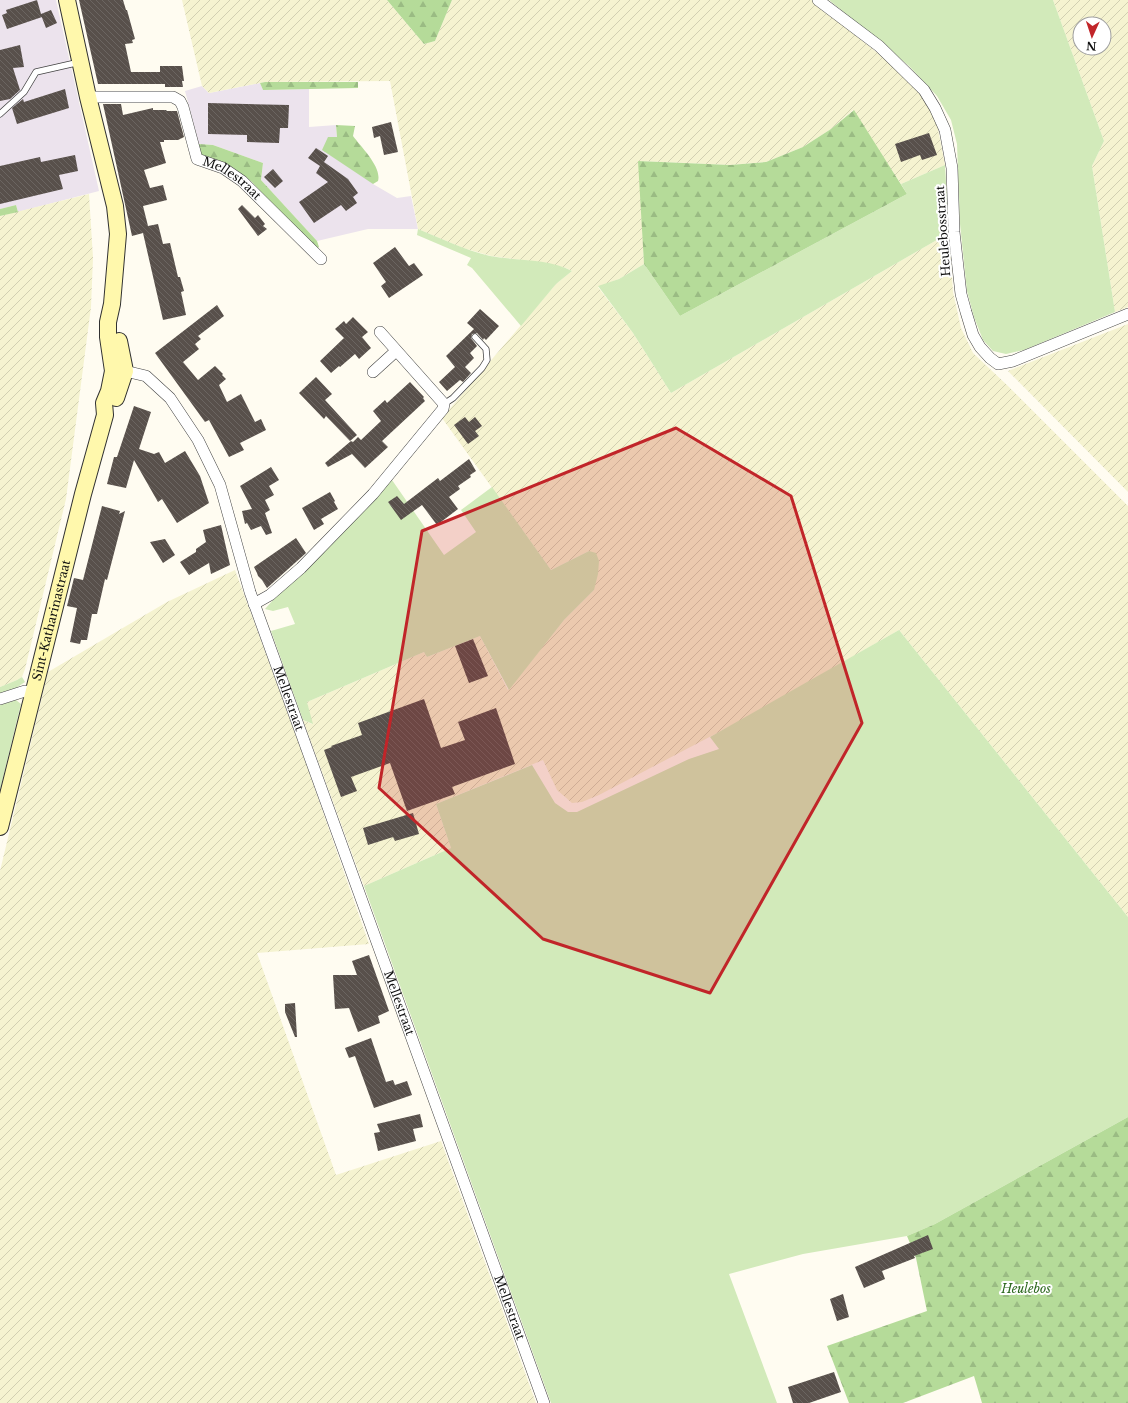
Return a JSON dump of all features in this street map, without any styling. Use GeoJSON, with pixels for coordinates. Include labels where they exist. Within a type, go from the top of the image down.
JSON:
{"type":"FeatureCollection","features":[{"type":"Feature","properties":{"kind":"street"},"geometry":{"type":"LineString","coordinates":[[66,0],[115,206],[118,234],[112,304],[119,371]]}},
{"type":"Feature","properties":{"kind":"street","name":"Heulebosstraat"},"geometry":{"type":"LineString","coordinates":[[818,0],[878,46],[924,90],[935,108],[945,130],[952,168],[954,232],[961,294],[973,335],[980,347],[990,358],[998,364],[1013,361],[1128,314]]}},
{"type":"Feature","properties":{"kind":"street","name":"Mellestraat"},"geometry":{"type":"LineString","coordinates":[[88,97],[173,97],[180,101],[197,159],[223,168],[242,181],[321,259]]}},
{"type":"Feature","properties":{"kind":"street"},"geometry":{"type":"LineString","coordinates":[[254,604],[270,595],[301,568],[373,494],[443,409],[444,404],[380,332]]}},
{"type":"Feature","properties":{"kind":"street"},"geometry":{"type":"LineString","coordinates":[[373,372],[396,351]]}},
{"type":"Feature","properties":{"kind":"street","name":"Mellestraat"},"geometry":{"type":"LineString","coordinates":[[119,371],[146,376],[170,398],[198,440],[220,485],[254,604],[544,1403]]}},
{"type":"Feature","properties":{"kind":"street","name":"Sint-Katharinastraat"},"geometry":{"type":"LineString","coordinates":[[0,827],[82,494],[105,415],[113,405],[119,371]]}},
{"type":"Feature","properties":{"kind":"street"},"geometry":{"type":"LineString","coordinates":[[0,699],[25,691],[33,693]]}},
{"type":"Feature","properties":{"kind":"lane"},"geometry":{"type":"LineString","coordinates":[[0,114],[24,92],[36,72],[80,62]]}},
{"type":"Feature","properties":{"kind":"lane"},"geometry":{"type":"LineString","coordinates":[[444,404],[453,398],[482,368],[487,360],[486,349],[475,337]]}},
{"type":"Feature","properties":{"kind":"highlighted area"},"geometry":{"type":"Polygon","coordinates":[[[676,428],[791,496],[862,723],[710,993],[543,939],[379,788],[422,531],[676,428]]]}},
{"type":"Feature","properties":{"kind":"shaded area"},"geometry":{"type":"Polygon","coordinates":[[[0,0],[56,0],[99,191],[18,212],[16,205],[0,209],[0,0]]]}},
{"type":"Feature","properties":{"kind":"shaded area"},"geometry":{"type":"Polygon","coordinates":[[[182,0],[387,0],[424,44],[435,41],[452,0],[812,0],[896,68],[924,98],[937,124],[945,165],[901,184],[853,110],[831,129],[803,147],[766,162],[730,165],[639,161],[644,264],[619,279],[598,287],[633,333],[671,393],[949,233],[953,292],[961,328],[973,353],[1128,506],[1128,917],[899,630],[740,721],[599,795],[582,802],[572,803],[557,790],[543,760],[436,804],[451,848],[364,886],[303,720],[312,724],[307,702],[424,652],[427,657],[480,636],[508,690],[564,620],[594,590],[589,551],[551,570],[442,418],[556,284],[572,271],[566,268],[538,262],[491,256],[463,248],[418,229],[390,81],[265,82],[209,93],[202,86],[182,0]]]}},
{"type":"Feature","properties":{"kind":"shaded area"},"geometry":{"type":"Polygon","coordinates":[[[1053,0],[1128,0],[1128,307],[1115,312],[1092,166],[1104,141],[1073,56],[1112,56],[1112,16],[1072,16],[1072,53],[1053,0]]]}},
{"type":"Feature","properties":{"kind":"shaded area"},"geometry":{"type":"Polygon","coordinates":[[[260,83],[263,90],[309,89],[309,127],[336,125],[337,137],[373,184],[397,198],[411,196],[418,229],[368,229],[317,241],[261,180],[263,163],[213,145],[199,144],[185,91],[202,86],[209,93],[260,83]]]}},
{"type":"Feature","properties":{"kind":"shaded area"},"geometry":{"type":"Polygon","coordinates":[[[89,194],[93,258],[91,307],[66,499],[25,669],[22,677],[0,687],[0,216],[89,194]]]}},
{"type":"Feature","properties":{"kind":"shaded area"},"geometry":{"type":"Polygon","coordinates":[[[1128,324],[1128,492],[1008,371],[1128,324]]]}},
{"type":"Feature","properties":{"kind":"shaded area"},"geometry":{"type":"Polygon","coordinates":[[[235,570],[304,758],[369,944],[257,953],[336,1175],[441,1141],[536,1403],[0,1403],[0,871],[48,672],[167,602],[235,570]]]}},
{"type":"Feature","properties":{"kind":"green space"},"geometry":{"type":"Polygon","coordinates":[[[387,0],[452,0],[435,41],[424,44],[387,0]]]}},
{"type":"Feature","properties":{"kind":"green space"},"geometry":{"type":"Polygon","coordinates":[[[829,0],[1053,0],[1104,141],[1092,166],[1115,312],[1024,350],[1006,354],[993,351],[983,340],[974,317],[967,291],[960,224],[957,144],[951,120],[937,96],[909,66],[829,0]]]}},
{"type":"Feature","properties":{"kind":"green space"},"geometry":{"type":"Polygon","coordinates":[[[358,82],[358,88],[263,90],[260,83],[358,82]]]}},
{"type":"Feature","properties":{"kind":"green space"},"geometry":{"type":"Polygon","coordinates":[[[854,110],[907,194],[680,316],[644,264],[638,161],[730,165],[766,162],[803,147],[831,129],[854,110]]]}},
{"type":"Feature","properties":{"kind":"green space"},"geometry":{"type":"Polygon","coordinates":[[[336,125],[355,126],[353,136],[374,164],[377,170],[378,181],[373,184],[322,150],[328,137],[337,137],[336,125]]]}},
{"type":"Feature","properties":{"kind":"green space"},"geometry":{"type":"Polygon","coordinates":[[[199,144],[213,145],[263,163],[261,180],[317,241],[319,247],[314,251],[252,182],[232,167],[199,154],[199,144]]]}},
{"type":"Feature","properties":{"kind":"green space"},"geometry":{"type":"Polygon","coordinates":[[[945,165],[949,233],[671,393],[633,333],[598,286],[619,279],[644,264],[680,316],[907,194],[901,184],[945,165]]]}},
{"type":"Feature","properties":{"kind":"green space"},"geometry":{"type":"Polygon","coordinates":[[[16,205],[18,212],[0,216],[0,209],[16,205]]]}},
{"type":"Feature","properties":{"kind":"green space"},"geometry":{"type":"Polygon","coordinates":[[[418,229],[481,254],[500,258],[543,262],[572,271],[556,284],[521,326],[472,268],[467,265],[471,258],[417,235],[418,229]]]}},
{"type":"Feature","properties":{"kind":"green space"},"geometry":{"type":"Polygon","coordinates":[[[392,480],[444,555],[476,532],[461,510],[492,487],[551,570],[589,551],[596,553],[599,561],[598,574],[594,590],[564,620],[509,690],[480,636],[427,657],[424,652],[307,702],[313,724],[303,720],[271,631],[295,624],[288,607],[273,611],[265,609],[282,590],[299,576],[392,480]]]}},
{"type":"Feature","properties":{"kind":"green space"},"geometry":{"type":"Polygon","coordinates":[[[899,630],[1128,917],[1128,1117],[935,1224],[907,1236],[803,1254],[729,1274],[777,1403],[551,1403],[364,886],[451,848],[436,804],[532,765],[555,803],[568,812],[577,812],[689,759],[719,749],[710,737],[899,630]]]}},
{"type":"Feature","properties":{"kind":"green space"},"geometry":{"type":"Polygon","coordinates":[[[22,677],[25,682],[16,688],[0,694],[0,687],[22,677]]]}},
{"type":"Feature","properties":{"kind":"green space"},"geometry":{"type":"Polygon","coordinates":[[[16,700],[21,704],[0,790],[0,705],[16,700]]]}},
{"type":"Feature","properties":{"kind":"green space","name":"Heulebos"},"geometry":{"type":"Polygon","coordinates":[[[1128,1117],[1128,1403],[982,1403],[974,1376],[903,1403],[849,1403],[827,1346],[927,1311],[916,1258],[907,1236],[935,1224],[1128,1117]]]}},
{"type":"Feature","properties":{"kind":"building"},"geometry":{"type":"Polygon","coordinates":[[[37,0],[41,14],[51,10],[57,23],[46,28],[42,17],[7,29],[2,15],[7,13],[6,10],[37,0]]]}},
{"type":"Feature","properties":{"kind":"building"},"geometry":{"type":"Polygon","coordinates":[[[79,0],[123,0],[135,39],[132,40],[133,43],[125,44],[131,72],[160,72],[160,66],[182,66],[184,81],[182,81],[183,87],[165,87],[165,84],[98,84],[79,0]]]}},
{"type":"Feature","properties":{"kind":"building"},"geometry":{"type":"Polygon","coordinates":[[[20,45],[24,67],[13,68],[20,90],[10,99],[0,101],[0,50],[20,45]]]}},
{"type":"Feature","properties":{"kind":"building"},"geometry":{"type":"Polygon","coordinates":[[[65,89],[69,108],[17,124],[12,108],[23,99],[24,102],[65,89]]]}},
{"type":"Feature","properties":{"kind":"building"},"geometry":{"type":"Polygon","coordinates":[[[208,103],[289,105],[288,128],[280,128],[279,143],[247,142],[247,135],[208,134],[208,103]]]}},
{"type":"Feature","properties":{"kind":"building"},"geometry":{"type":"Polygon","coordinates":[[[103,104],[121,104],[123,115],[153,108],[153,110],[177,111],[184,137],[178,140],[164,140],[164,142],[160,142],[166,163],[144,170],[150,188],[163,185],[167,200],[143,206],[148,226],[158,224],[163,244],[170,243],[178,277],[180,277],[184,291],[181,292],[186,315],[163,320],[143,233],[132,236],[103,104]]]}},
{"type":"Feature","properties":{"kind":"building"},"geometry":{"type":"Polygon","coordinates":[[[391,122],[398,152],[384,155],[380,136],[374,138],[372,127],[391,122]]]}},
{"type":"Feature","properties":{"kind":"building"},"geometry":{"type":"Polygon","coordinates":[[[929,133],[937,155],[922,160],[920,155],[901,162],[895,144],[929,133]]]}},
{"type":"Feature","properties":{"kind":"building"},"geometry":{"type":"Polygon","coordinates":[[[316,148],[328,156],[324,162],[348,179],[358,193],[353,197],[357,203],[346,211],[341,205],[314,223],[299,202],[328,182],[316,173],[320,166],[308,158],[316,148]]]}},
{"type":"Feature","properties":{"kind":"building"},"geometry":{"type":"Polygon","coordinates":[[[75,155],[78,171],[59,175],[63,189],[0,204],[0,166],[40,157],[41,162],[75,155]]]}},
{"type":"Feature","properties":{"kind":"building"},"geometry":{"type":"Polygon","coordinates":[[[273,169],[283,181],[275,188],[264,177],[273,169]]]}},
{"type":"Feature","properties":{"kind":"building"},"geometry":{"type":"Polygon","coordinates":[[[242,205],[255,218],[258,215],[265,224],[263,226],[267,229],[258,236],[238,209],[242,205]]]}},
{"type":"Feature","properties":{"kind":"building"},"geometry":{"type":"Polygon","coordinates":[[[395,247],[409,266],[414,263],[423,275],[389,298],[381,286],[386,282],[373,263],[395,247]]]}},
{"type":"Feature","properties":{"kind":"building"},"geometry":{"type":"Polygon","coordinates":[[[217,305],[224,316],[198,336],[201,339],[195,344],[199,349],[183,362],[198,380],[215,366],[226,379],[219,385],[227,402],[241,394],[255,422],[261,419],[266,430],[240,443],[244,450],[229,457],[209,420],[205,422],[155,353],[217,305]]]}},
{"type":"Feature","properties":{"kind":"building"},"geometry":{"type":"Polygon","coordinates":[[[480,309],[499,326],[486,340],[484,338],[483,340],[477,333],[472,334],[471,338],[477,346],[470,353],[474,358],[465,367],[471,373],[463,382],[460,380],[447,391],[439,382],[455,367],[446,356],[474,329],[467,323],[480,309]]]}},
{"type":"Feature","properties":{"kind":"building"},"geometry":{"type":"Polygon","coordinates":[[[353,317],[368,332],[362,337],[371,348],[359,359],[355,354],[331,373],[320,361],[344,338],[335,329],[344,321],[346,324],[353,317]]]}},
{"type":"Feature","properties":{"kind":"building"},"geometry":{"type":"Polygon","coordinates":[[[316,377],[332,394],[325,400],[357,435],[350,441],[326,416],[324,419],[299,393],[316,377]]]}},
{"type":"Feature","properties":{"kind":"building"},"geometry":{"type":"Polygon","coordinates":[[[410,382],[424,397],[423,398],[425,401],[382,441],[388,447],[365,468],[352,454],[328,467],[325,463],[351,441],[353,442],[358,437],[361,440],[381,421],[373,411],[385,400],[387,403],[410,382]]]}},
{"type":"Feature","properties":{"kind":"building"},"geometry":{"type":"Polygon","coordinates":[[[134,406],[151,412],[139,449],[154,454],[159,452],[165,463],[185,451],[200,476],[209,503],[177,523],[162,499],[158,502],[134,460],[126,488],[107,484],[114,457],[117,457],[134,406]]]}},
{"type":"Feature","properties":{"kind":"building"},"geometry":{"type":"Polygon","coordinates":[[[465,417],[469,422],[475,417],[482,426],[475,431],[479,436],[468,444],[454,425],[465,417]]]}},
{"type":"Feature","properties":{"kind":"building"},"geometry":{"type":"Polygon","coordinates":[[[469,459],[476,471],[470,475],[471,477],[458,486],[460,489],[449,497],[458,509],[437,525],[422,505],[401,520],[388,502],[397,496],[404,504],[438,478],[440,481],[469,459]]]}},
{"type":"Feature","properties":{"kind":"building"},"geometry":{"type":"Polygon","coordinates":[[[271,467],[279,480],[269,486],[274,495],[265,500],[270,510],[265,513],[272,533],[266,535],[261,526],[251,530],[247,523],[245,524],[242,511],[252,509],[240,486],[271,467]]]}},
{"type":"Feature","properties":{"kind":"building"},"geometry":{"type":"Polygon","coordinates":[[[330,492],[338,509],[321,519],[324,524],[314,530],[302,508],[330,492]]]}},
{"type":"Feature","properties":{"kind":"building"},"geometry":{"type":"Polygon","coordinates":[[[102,506],[120,511],[119,514],[125,511],[107,580],[105,579],[97,614],[92,614],[87,640],[81,640],[80,644],[70,642],[77,608],[67,606],[74,578],[83,580],[102,506]]]}},
{"type":"Feature","properties":{"kind":"building"},"geometry":{"type":"Polygon","coordinates":[[[221,525],[230,565],[211,574],[209,563],[189,575],[180,562],[196,552],[196,549],[206,542],[203,530],[221,525]]]}},
{"type":"Feature","properties":{"kind":"building"},"geometry":{"type":"Polygon","coordinates":[[[296,538],[306,553],[267,588],[258,576],[254,567],[296,538]]]}},
{"type":"Feature","properties":{"kind":"building"},"geometry":{"type":"Polygon","coordinates":[[[165,539],[175,555],[163,563],[150,542],[165,539]]]}},
{"type":"Feature","properties":{"kind":"building"},"geometry":{"type":"Polygon","coordinates":[[[473,639],[488,676],[469,683],[455,646],[473,639]]]}},
{"type":"Feature","properties":{"kind":"building"},"geometry":{"type":"Polygon","coordinates":[[[424,699],[441,748],[465,740],[458,722],[496,708],[515,764],[452,787],[455,794],[407,811],[390,763],[351,777],[357,791],[341,797],[324,750],[362,735],[358,723],[424,699]]]}},
{"type":"Feature","properties":{"kind":"building"},"geometry":{"type":"Polygon","coordinates":[[[413,813],[419,834],[395,841],[393,837],[368,845],[363,828],[413,813]]]}},
{"type":"Feature","properties":{"kind":"building"},"geometry":{"type":"Polygon","coordinates":[[[369,955],[389,1011],[378,1016],[380,1023],[358,1032],[349,1008],[335,1009],[333,975],[357,975],[352,961],[369,955]]]}},
{"type":"Feature","properties":{"kind":"building"},"geometry":{"type":"Polygon","coordinates":[[[295,1003],[297,1037],[295,1037],[285,1012],[285,1004],[295,1003]]]}},
{"type":"Feature","properties":{"kind":"building"},"geometry":{"type":"Polygon","coordinates":[[[371,1038],[386,1082],[393,1080],[395,1085],[407,1081],[412,1095],[374,1108],[355,1056],[349,1058],[345,1048],[371,1038]]]}},
{"type":"Feature","properties":{"kind":"building"},"geometry":{"type":"Polygon","coordinates":[[[420,1114],[423,1127],[413,1129],[416,1141],[378,1151],[374,1133],[380,1132],[377,1124],[420,1114]]]}},
{"type":"Feature","properties":{"kind":"building"},"geometry":{"type":"Polygon","coordinates":[[[928,1235],[933,1249],[882,1271],[885,1279],[864,1288],[855,1267],[928,1235]]]}},
{"type":"Feature","properties":{"kind":"building"},"geometry":{"type":"Polygon","coordinates":[[[843,1294],[849,1317],[837,1321],[830,1299],[843,1294]]]}},
{"type":"Feature","properties":{"kind":"building"},"geometry":{"type":"Polygon","coordinates":[[[834,1372],[841,1392],[809,1403],[793,1403],[788,1387],[834,1372]]]}}]}
